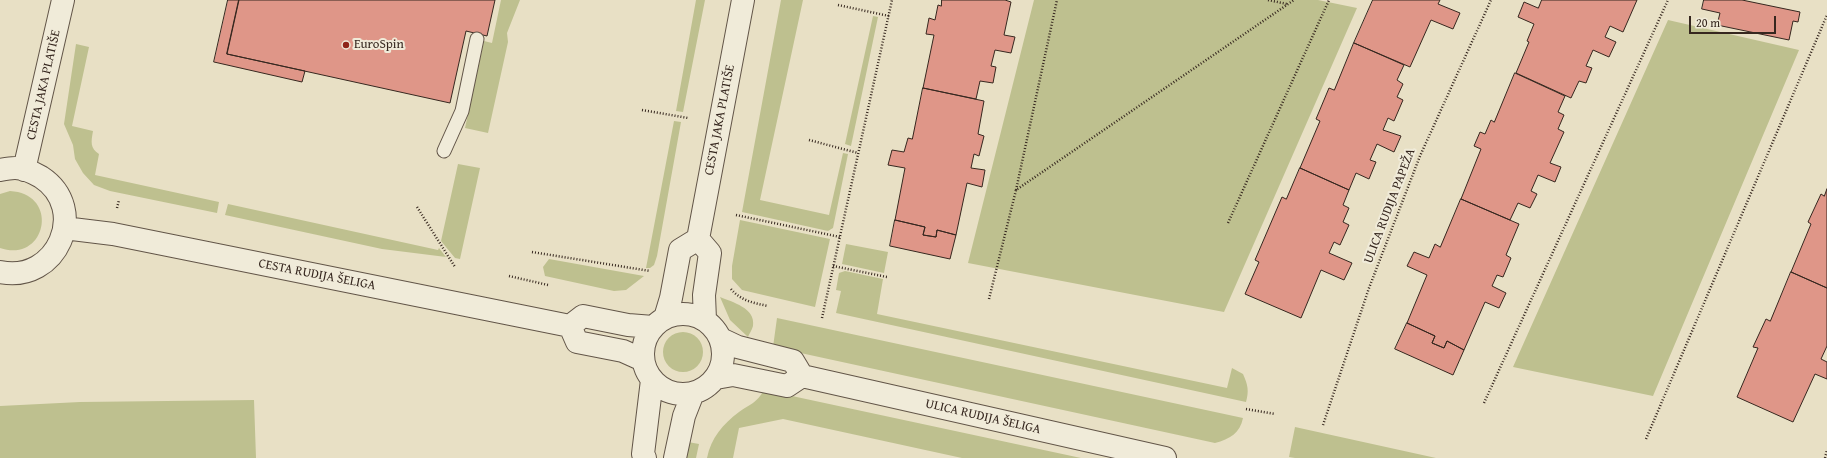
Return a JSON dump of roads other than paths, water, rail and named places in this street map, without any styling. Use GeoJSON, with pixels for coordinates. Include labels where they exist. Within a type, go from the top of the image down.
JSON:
{"type":"FeatureCollection","features":[{"type":"Feature","properties":{"kind":"street","name":"CESTA JAKA PLATIŠE"},"geometry":{"type":"LineString","coordinates":[[24,170],[63,0]]}},
{"type":"Feature","properties":{"kind":"street","name":"CESTA JAKA PLATIŠE"},"geometry":{"type":"LineString","coordinates":[[698,239],[743,0]]}},
{"type":"Feature","properties":{"kind":"street"},"geometry":{"type":"LineString","coordinates":[[0,170],[15,168],[24,170],[47,181],[57,194],[64,211],[64,228],[59,245],[53,254],[39,266],[18,274],[0,272]]}},
{"type":"Feature","properties":{"kind":"street","name":"CESTA RUDIJA ŠELIGA"},"geometry":{"type":"LineString","coordinates":[[64,228],[113,234],[570,326]]}},
{"type":"Feature","properties":{"kind":"street"},"geometry":{"type":"LineString","coordinates":[[643,360],[623,351],[577,342],[570,326],[583,316],[628,325],[659,322],[671,314],[685,313],[698,315],[719,334],[723,346],[724,360],[716,378],[704,389],[693,393],[681,394],[670,392],[652,380],[644,366],[643,360],[644,342],[659,322],[671,298],[680,250],[698,239],[710,253],[704,295],[705,320]]}},
{"type":"Feature","properties":{"kind":"street"},"geometry":{"type":"LineString","coordinates":[[716,378],[733,376],[787,386],[802,376],[793,360],[738,347],[721,340]]}},
{"type":"Feature","properties":{"kind":"street","name":"ULICA RUDIJA ŠELIGA"},"geometry":{"type":"LineString","coordinates":[[802,376],[1165,458]]}},
{"type":"Feature","properties":{"kind":"street"},"geometry":{"type":"LineString","coordinates":[[645,458],[643,454],[652,380]]}},
{"type":"Feature","properties":{"kind":"street"},"geometry":{"type":"LineString","coordinates":[[675,458],[684,416],[693,393]]}},
{"type":"Feature","properties":{"kind":"lane"},"geometry":{"type":"LineString","coordinates":[[444,151],[462,111],[477,40]]}},
{"type":"Feature","properties":{"kind":"place","name":"EuroSpin"},"geometry":{"type":"Point","coordinates":[346,45]}}]}
